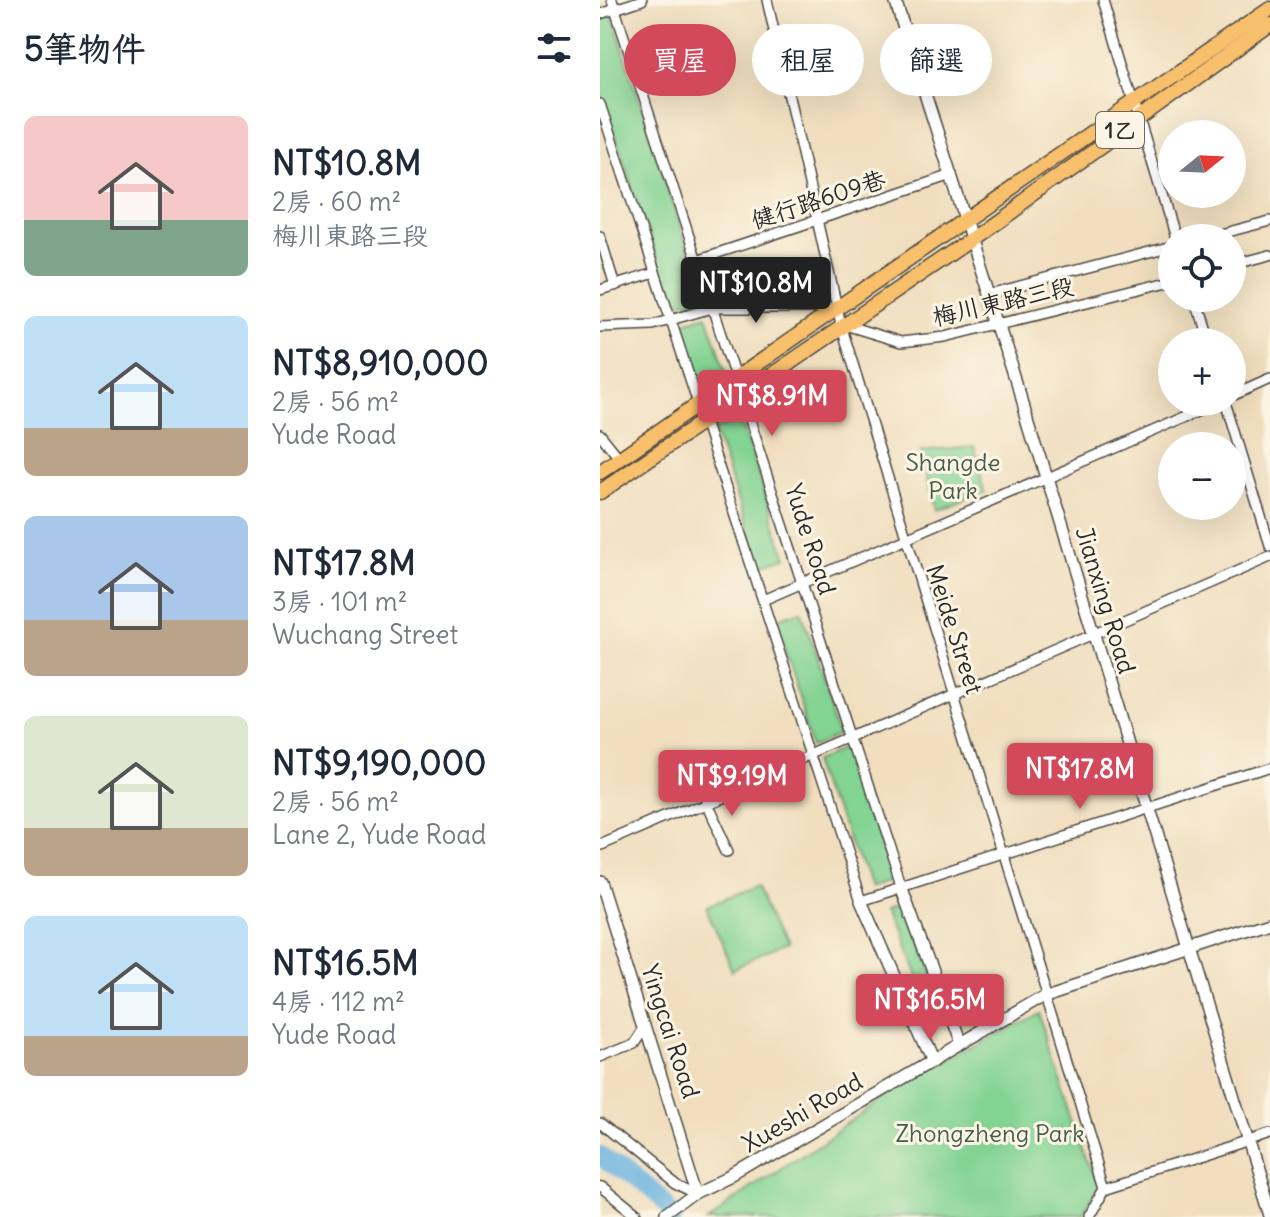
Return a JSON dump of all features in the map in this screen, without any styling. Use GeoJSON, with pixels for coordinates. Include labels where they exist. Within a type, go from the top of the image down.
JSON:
{"type":"FeatureCollection","features":[{"type":"Feature","properties":{"kind":"main road","name":"1乙"},"geometry":{"type":"LineString","coordinates":[[600,492],[973,238],[1270,9]]}},
{"type":"Feature","properties":{"kind":"main road","name":"1乙"},"geometry":{"type":"LineString","coordinates":[[600,472],[966,218],[1270,25]]}},
{"type":"Feature","properties":{"kind":"street"},"geometry":{"type":"LineString","coordinates":[[600,14],[613,4],[642,0]]}},
{"type":"Feature","properties":{"kind":"street"},"geometry":{"type":"LineString","coordinates":[[600,327],[653,325],[712,308],[838,308],[767,0]]}},
{"type":"Feature","properties":{"kind":"street","name":"Jianxing Road"},"geometry":{"type":"LineString","coordinates":[[895,0],[973,238],[1270,1215]]}},
{"type":"Feature","properties":{"kind":"street"},"geometry":{"type":"LineString","coordinates":[[1103,0],[1171,224]]}},
{"type":"Feature","properties":{"kind":"street","name":"Yude Road"},"geometry":{"type":"LineString","coordinates":[[613,4],[901,887],[959,1045]]}},
{"type":"Feature","properties":{"kind":"street"},"geometry":{"type":"LineString","coordinates":[[600,104],[604,130],[671,320],[861,901],[932,1062]]}},
{"type":"Feature","properties":{"kind":"street","name":"健行路609巷"},"geometry":{"type":"LineString","coordinates":[[697,260],[952,175]]}},
{"type":"Feature","properties":{"kind":"street"},"geometry":{"type":"LineString","coordinates":[[1246,227],[1270,221]]}},
{"type":"Feature","properties":{"kind":"street"},"geometry":{"type":"LineString","coordinates":[[600,236],[615,286]]}},
{"type":"Feature","properties":{"kind":"street"},"geometry":{"type":"LineString","coordinates":[[990,294],[1158,250]]}},
{"type":"Feature","properties":{"kind":"street"},"geometry":{"type":"LineString","coordinates":[[1246,261],[1270,255]]}},
{"type":"Feature","properties":{"kind":"street"},"geometry":{"type":"LineString","coordinates":[[600,290],[655,273]]}},
{"type":"Feature","properties":{"kind":"street","name":"梅川東路三段"},"geometry":{"type":"LineString","coordinates":[[841,325],[901,342],[945,337],[1158,284]]}},
{"type":"Feature","properties":{"kind":"street","name":"Meide Street"},"geometry":{"type":"LineString","coordinates":[[838,308],[905,539],[1106,1187]]}},
{"type":"Feature","properties":{"kind":"street"},"geometry":{"type":"LineString","coordinates":[[1246,390],[1270,379]]}},
{"type":"Feature","properties":{"kind":"street"},"geometry":{"type":"LineString","coordinates":[[763,600],[1190,416]]}},
{"type":"Feature","properties":{"kind":"street"},"geometry":{"type":"LineString","coordinates":[[1228,416],[1270,546]]}},
{"type":"Feature","properties":{"kind":"street"},"geometry":{"type":"LineString","coordinates":[[600,434],[620,459]]}},
{"type":"Feature","properties":{"kind":"street"},"geometry":{"type":"LineString","coordinates":[[600,848],[705,799],[1270,557]]}},
{"type":"Feature","properties":{"kind":"street"},"geometry":{"type":"LineString","coordinates":[[861,901],[1270,768]]}},
{"type":"Feature","properties":{"kind":"street"},"geometry":{"type":"LineString","coordinates":[[705,799],[729,850]]}},
{"type":"Feature","properties":{"kind":"street","name":"Yingcai Road"},"geometry":{"type":"LineString","coordinates":[[600,882],[698,1194]]}},
{"type":"Feature","properties":{"kind":"street","name":"Xueshi Road"},"geometry":{"type":"LineString","coordinates":[[667,1217],[698,1194],[736,1176],[1045,995],[1270,922]]}},
{"type":"Feature","properties":{"kind":"street"},"geometry":{"type":"LineString","coordinates":[[600,1057],[634,1043],[646,1025]]}},
{"type":"Feature","properties":{"kind":"street"},"geometry":{"type":"LineString","coordinates":[[600,1123],[675,1183],[698,1194]]}},
{"type":"Feature","properties":{"kind":"street"},"geometry":{"type":"LineString","coordinates":[[1089,1217],[1106,1187],[1270,1134]]}},
{"type":"Feature","properties":{"kind":"street"},"geometry":{"type":"LineString","coordinates":[[600,1187],[637,1217]]}},
{"type":"Feature","properties":{"kind":"green space"},"geometry":{"type":"Polygon","coordinates":[[[612,14],[624,52],[624,96],[638,96],[704,303],[671,301],[600,91],[600,18],[612,14]]]}},
{"type":"Feature","properties":{"kind":"green space"},"geometry":{"type":"Polygon","coordinates":[[[707,315],[728,376],[701,394],[679,324],[707,315]]]}},
{"type":"Feature","properties":{"kind":"green space"},"geometry":{"type":"Polygon","coordinates":[[[739,418],[786,558],[760,567],[714,431],[739,418]]]}},
{"type":"Feature","properties":{"kind":"green space","name":"Shangde Park"},"geometry":{"type":"Polygon","coordinates":[[[974,447],[987,490],[934,510],[921,452],[974,447]]]}},
{"type":"Feature","properties":{"kind":"green space"},"geometry":{"type":"Polygon","coordinates":[[[802,610],[842,731],[816,743],[775,619],[802,610]]]}},
{"type":"Feature","properties":{"kind":"green space"},"geometry":{"type":"Polygon","coordinates":[[[849,746],[890,880],[864,890],[822,758],[849,746]]]}},
{"type":"Feature","properties":{"kind":"green space"},"geometry":{"type":"Polygon","coordinates":[[[755,886],[783,949],[735,970],[707,906],[755,886]]]}},
{"type":"Feature","properties":{"kind":"green space"},"geometry":{"type":"Polygon","coordinates":[[[899,907],[937,1003],[924,1009],[884,913],[899,907]]]}},
{"type":"Feature","properties":{"kind":"green space","name":"Zhongzheng Park"},"geometry":{"type":"Polygon","coordinates":[[[1039,1009],[1099,1187],[1080,1217],[709,1217],[900,1087],[1039,1009]]]}},
{"type":"Feature","properties":{"kind":"waterway"},"geometry":{"type":"LineString","coordinates":[[600,1156],[671,1217]]}}]}
